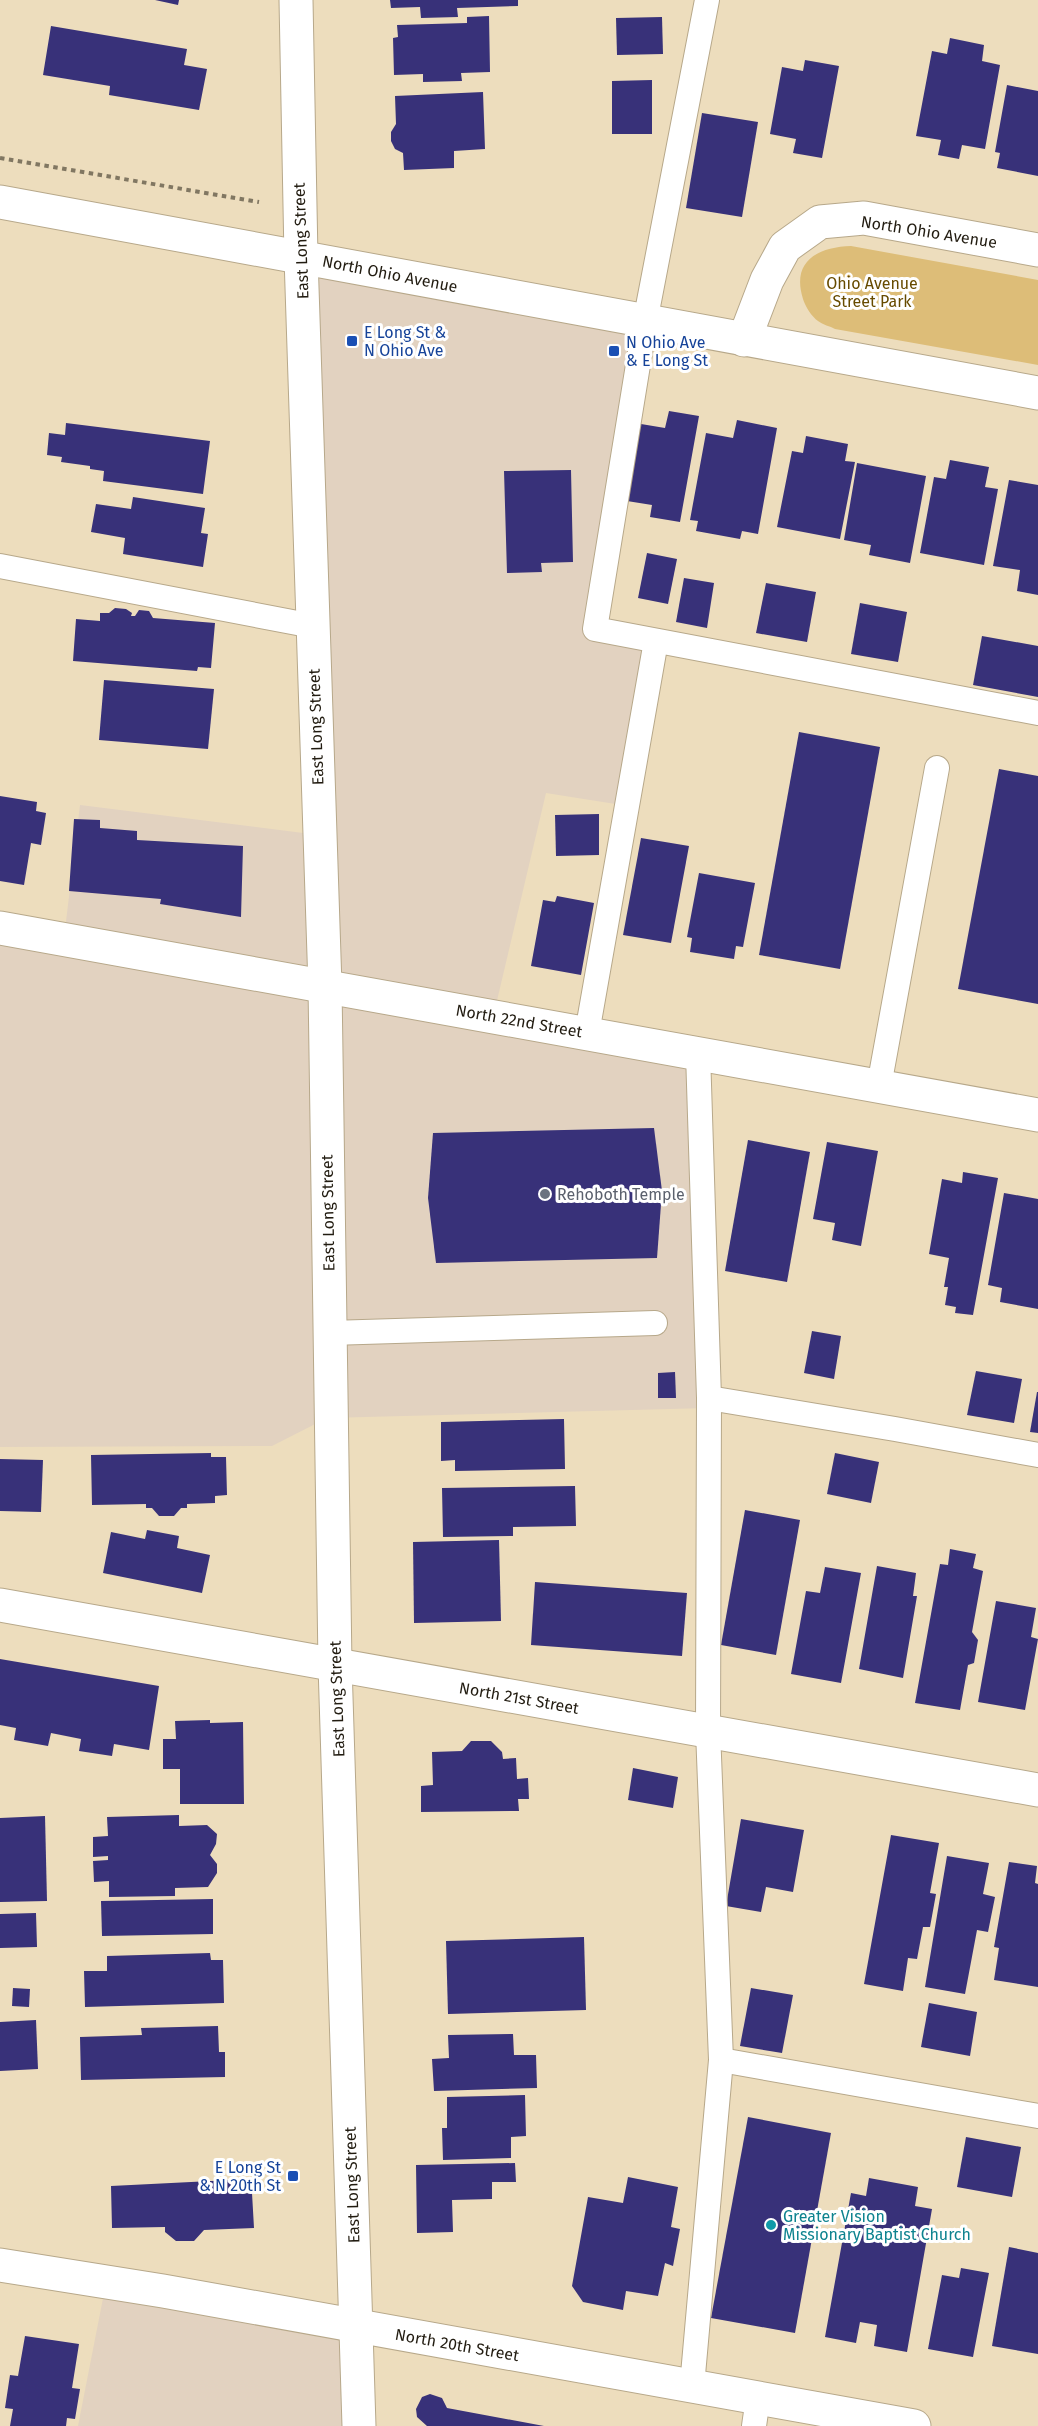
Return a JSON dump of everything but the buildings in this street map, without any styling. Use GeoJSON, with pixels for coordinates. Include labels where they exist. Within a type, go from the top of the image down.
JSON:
{"type":"FeatureCollection","features":[{"type":"Feature","properties":{"kind":"street","name":"East Long Street"},"geometry":{"type":"LineString","coordinates":[[296,0],[301,257],[325,986],[335,1665],[359,2426]]}},
{"type":"Feature","properties":{"kind":"street","name":"North Ohio Avenue"},"geometry":{"type":"LineString","coordinates":[[0,202],[1038,393]]}},
{"type":"Feature","properties":{"kind":"street","name":"North Ohio Avenue"},"geometry":{"type":"LineString","coordinates":[[744,340],[767,280],[785,247],[820,222],[864,218],[1038,250]]}},
{"type":"Feature","properties":{"kind":"street","name":"North 22nd Street"},"geometry":{"type":"LineString","coordinates":[[0,928],[1038,1114]]}},
{"type":"Feature","properties":{"kind":"street","name":"North 21st Street"},"geometry":{"type":"LineString","coordinates":[[0,1605],[1038,1790]]}},
{"type":"Feature","properties":{"kind":"street","name":"North 20th Street"},"geometry":{"type":"LineString","coordinates":[[0,2265],[163,2291],[692,2386],[756,2412],[914,2426]]}},
{"type":"Feature","properties":{"kind":"lane"},"geometry":{"type":"LineString","coordinates":[[707,0],[645,322],[595,630],[1038,713]]}},
{"type":"Feature","properties":{"kind":"lane"},"geometry":{"type":"LineString","coordinates":[[0,567],[313,626]]}},
{"type":"Feature","properties":{"kind":"lane"},"geometry":{"type":"LineString","coordinates":[[587,1033],[656,641]]}},
{"type":"Feature","properties":{"kind":"lane"},"geometry":{"type":"LineString","coordinates":[[879,1086],[937,768]]}},
{"type":"Feature","properties":{"kind":"lane"},"geometry":{"type":"LineString","coordinates":[[692,2386],[721,2060],[708,1731],[708,1398],[698,1053]]}},
{"type":"Feature","properties":{"kind":"lane"},"geometry":{"type":"LineString","coordinates":[[330,1334],[656,1323]]}},
{"type":"Feature","properties":{"kind":"lane"},"geometry":{"type":"LineString","coordinates":[[708,1398],[1038,1455]]}},
{"type":"Feature","properties":{"kind":"lane"},"geometry":{"type":"LineString","coordinates":[[721,2060],[1038,2116]]}},
{"type":"Feature","properties":{"kind":"path"},"geometry":{"type":"LineString","coordinates":[[0,158],[300,209]]}},
{"type":"Feature","properties":{"kind":"shaded area"},"geometry":{"type":"Polygon","coordinates":[[[291,255],[644,327],[597,624],[659,638],[628,806],[546,793],[495,1009],[692,1041],[708,1408],[327,1418],[272,1446],[0,1447],[0,927],[64,938],[80,805],[311,834],[291,255]]]}},
{"type":"Feature","properties":{"kind":"shaded area"},"geometry":{"type":"Polygon","coordinates":[[[106,2283],[343,2323],[346,2426],[78,2426],[106,2283]]]}},
{"type":"Feature","properties":{"kind":"green space","name":"Ohio Avenue Street Park"},"geometry":{"type":"Polygon","coordinates":[[[851,246],[1038,280],[1038,365],[835,329],[820,322],[811,314],[803,299],[800,286],[804,266],[818,253],[828,249],[851,246]]]}},
{"type":"Feature","properties":{"kind":"place","name":"E Long St & N Ohio Ave"},"geometry":{"type":"Point","coordinates":[352,341]}},
{"type":"Feature","properties":{"kind":"place","name":"N Ohio Ave & E Long St"},"geometry":{"type":"Point","coordinates":[614,351]}},
{"type":"Feature","properties":{"kind":"place","name":"Rehoboth Temple"},"geometry":{"type":"Point","coordinates":[545,1194]}},
{"type":"Feature","properties":{"kind":"place","name":"E Long St & N 20th St"},"geometry":{"type":"Point","coordinates":[293,2176]}},
{"type":"Feature","properties":{"kind":"place","name":"Greater Vision Missionary Baptist Church"},"geometry":{"type":"Point","coordinates":[771,2225]}}]}
